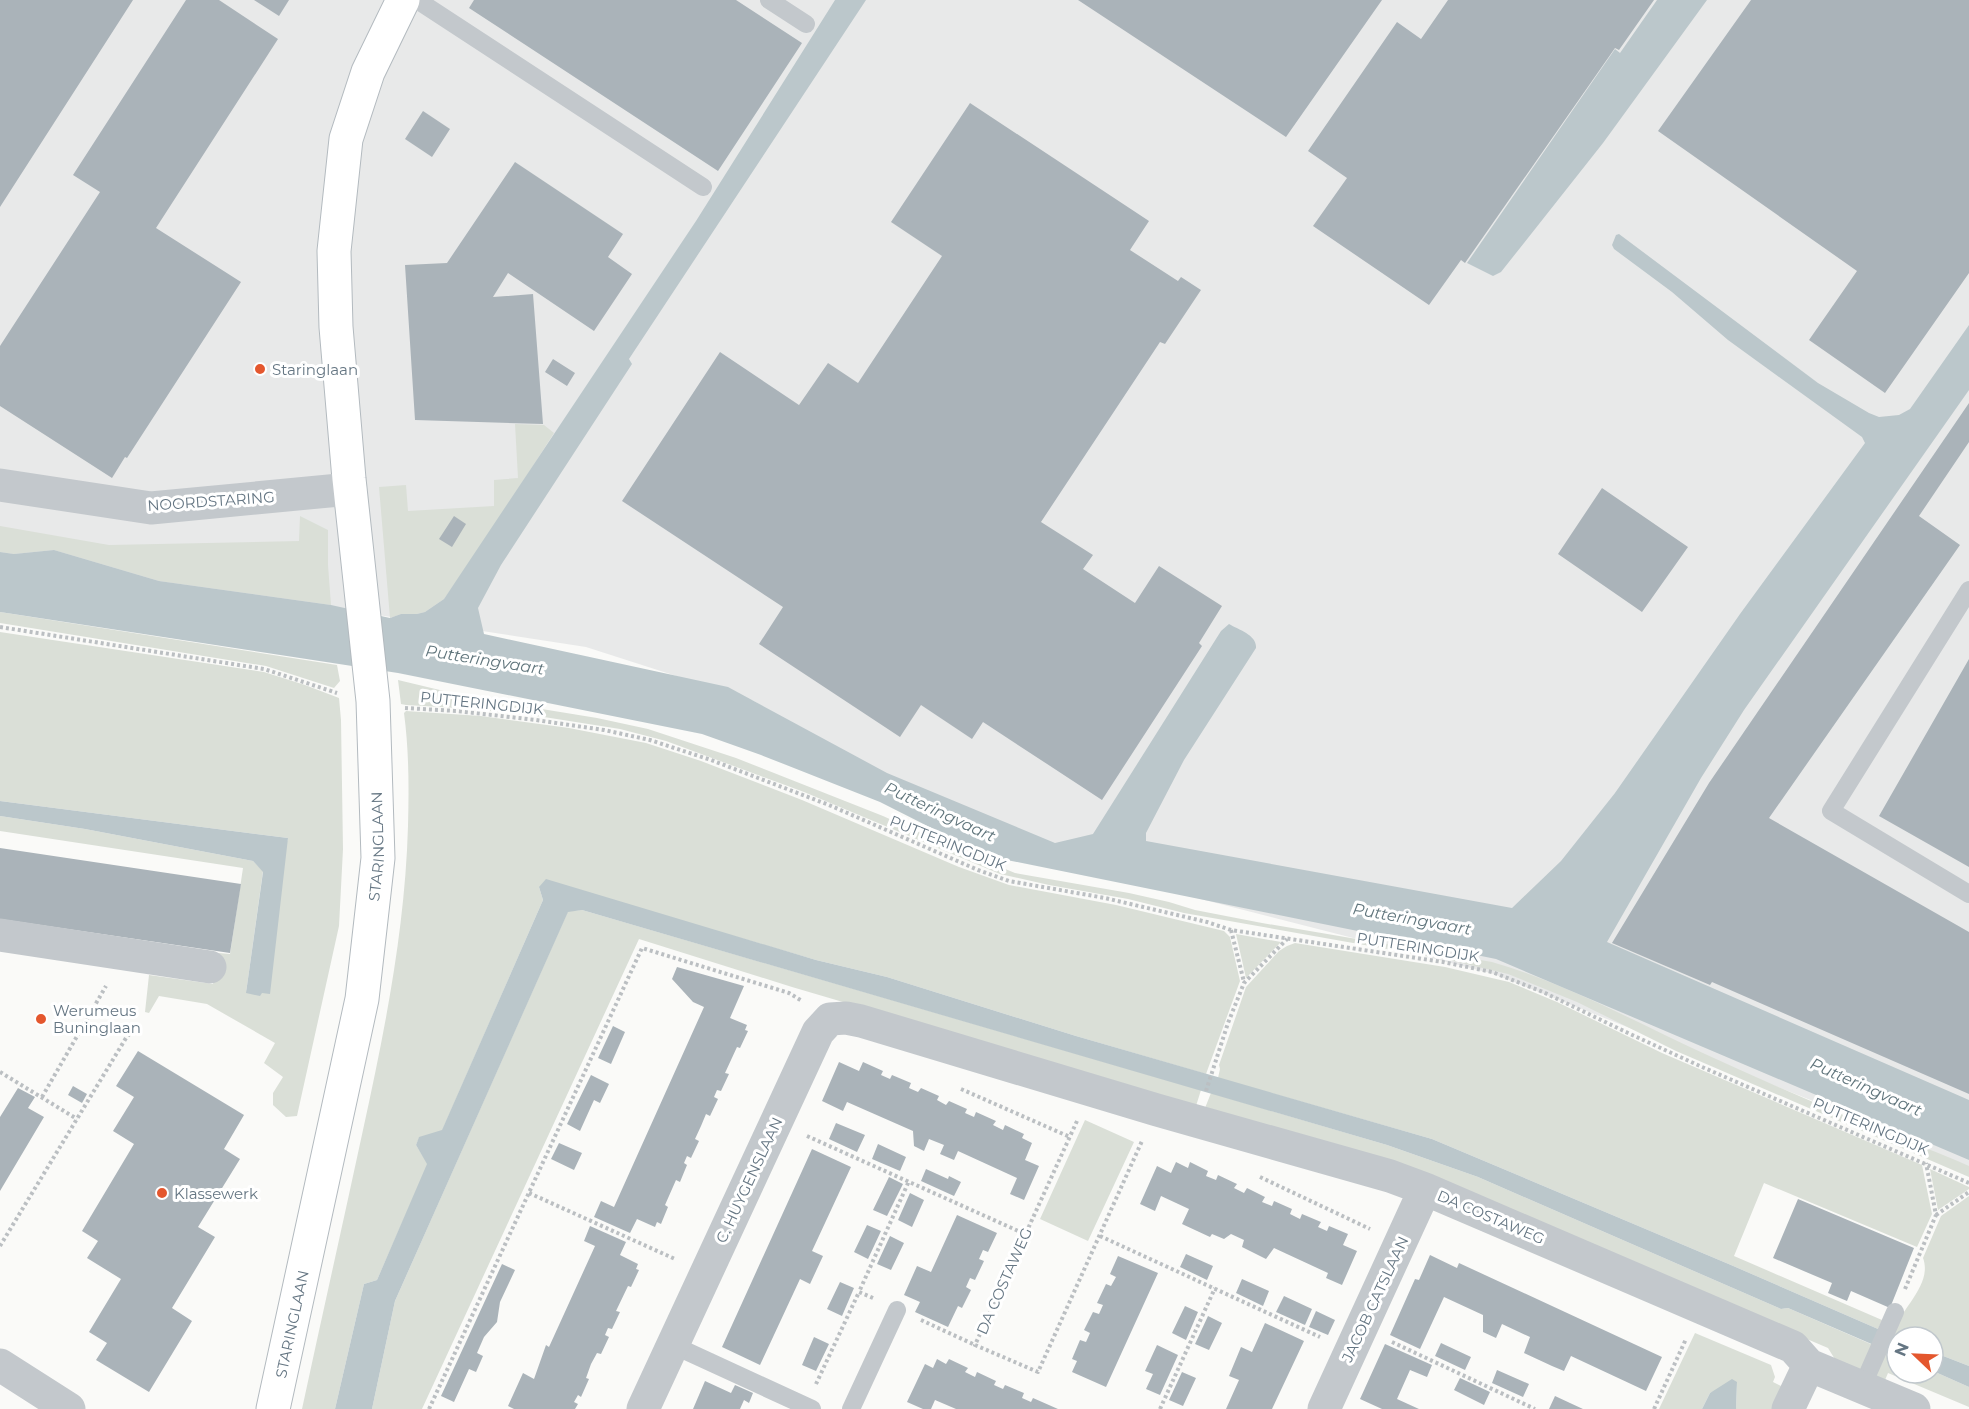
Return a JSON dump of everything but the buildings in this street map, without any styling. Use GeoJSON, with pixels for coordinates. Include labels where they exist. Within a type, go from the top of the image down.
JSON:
{"type":"FeatureCollection","features":[{"type":"Feature","properties":{"kind":"street","name":"STARINGLAAN"},"geometry":{"type":"LineString","coordinates":[[273,1409],[362,999],[378,858],[372,689],[336,327],[334,262],[346,139],[368,72],[403,0]]}},
{"type":"Feature","properties":{"kind":"street","name":"NOORDSTARING"},"geometry":{"type":"LineString","coordinates":[[0,484],[151,507],[351,489]]}},
{"type":"Feature","properties":{"kind":"street"},"geometry":{"type":"LineString","coordinates":[[0,935],[210,966]]}},
{"type":"Feature","properties":{"kind":"street","name":"DA COSTAWEG"},"geometry":{"type":"LineString","coordinates":[[830,1019],[846,1018],[861,1021],[1157,1110],[1390,1176],[1793,1347],[1809,1365]]}},
{"type":"Feature","properties":{"kind":"street","name":"C. HUYGENSLAAN"},"geometry":{"type":"LineString","coordinates":[[643,1409],[818,1032],[830,1019]]}},
{"type":"Feature","properties":{"kind":"street","name":"JACOB CATSLAAN"},"geometry":{"type":"LineString","coordinates":[[1324,1409],[1425,1189]]}},
{"type":"Feature","properties":{"kind":"street"},"geometry":{"type":"LineString","coordinates":[[0,1365],[69,1409]]}},
{"type":"Feature","properties":{"kind":"street"},"geometry":{"type":"LineString","coordinates":[[1788,1409],[1809,1365],[1868,1375],[1914,1409]]}},
{"type":"Feature","properties":{"kind":"lane"},"geometry":{"type":"LineString","coordinates":[[417,0],[703,187]]}},
{"type":"Feature","properties":{"kind":"lane"},"geometry":{"type":"LineString","coordinates":[[769,0],[806,24]]}},
{"type":"Feature","properties":{"kind":"lane"},"geometry":{"type":"LineString","coordinates":[[1969,590],[1831,811],[1969,894]]}},
{"type":"Feature","properties":{"kind":"lane"},"geometry":{"type":"LineString","coordinates":[[850,1409],[897,1310]]}},
{"type":"Feature","properties":{"kind":"lane"},"geometry":{"type":"LineString","coordinates":[[1868,1375],[1893,1316]]}},
{"type":"Feature","properties":{"kind":"lane"},"geometry":{"type":"LineString","coordinates":[[673,1345],[809,1407]]}},
{"type":"Feature","properties":{"kind":"path","name":"PUTTERINGDIJK"},"geometry":{"type":"LineString","coordinates":[[0,627],[264,669],[350,698],[372,689],[398,709],[457,711],[536,720],[604,730],[650,740],[711,760],[829,805],[999,877],[1117,901],[1207,922],[1231,930],[1443,962],[1492,972],[1543,992],[1702,1067],[1969,1183]]}},
{"type":"Feature","properties":{"kind":"path"},"geometry":{"type":"LineString","coordinates":[[1231,930],[1244,983]]}},
{"type":"Feature","properties":{"kind":"path"},"geometry":{"type":"LineString","coordinates":[[1204,1098],[1228,1023],[1244,983],[1288,939]]}},
{"type":"Feature","properties":{"kind":"path"},"geometry":{"type":"LineString","coordinates":[[429,1409],[642,948],[789,993],[830,1019]]}},
{"type":"Feature","properties":{"kind":"path"},"geometry":{"type":"LineString","coordinates":[[42,1097],[106,990],[112,952]]}},
{"type":"Feature","properties":{"kind":"path"},"geometry":{"type":"LineString","coordinates":[[0,1246],[126,1038],[138,1024]]}},
{"type":"Feature","properties":{"kind":"path"},"geometry":{"type":"LineString","coordinates":[[0,1072],[77,1119]]}},
{"type":"Feature","properties":{"kind":"path","name":"DA COSTAWEG"},"geometry":{"type":"LineString","coordinates":[[1092,1090],[975,1345],[1038,1372],[1157,1110]]}},
{"type":"Feature","properties":{"kind":"path"},"geometry":{"type":"LineString","coordinates":[[776,1122],[1025,1234]]}},
{"type":"Feature","properties":{"kind":"path"},"geometry":{"type":"LineString","coordinates":[[1926,1163],[1936,1215]]}},
{"type":"Feature","properties":{"kind":"path"},"geometry":{"type":"LineString","coordinates":[[1255,1175],[1401,1243]]}},
{"type":"Feature","properties":{"kind":"path"},"geometry":{"type":"LineString","coordinates":[[809,1407],[909,1181]]}},
{"type":"Feature","properties":{"kind":"path"},"geometry":{"type":"LineString","coordinates":[[1914,1266],[1936,1215],[1969,1192]]}},
{"type":"Feature","properties":{"kind":"path"},"geometry":{"type":"LineString","coordinates":[[529,1193],[706,1273]]}},
{"type":"Feature","properties":{"kind":"path"},"geometry":{"type":"LineString","coordinates":[[1100,1236],[1215,1288],[1356,1339],[1535,1409]]}},
{"type":"Feature","properties":{"kind":"path"},"geometry":{"type":"LineString","coordinates":[[1160,1409],[1215,1288]]}},
{"type":"Feature","properties":{"kind":"path"},"geometry":{"type":"LineString","coordinates":[[859,1292],[975,1345]]}},
{"type":"Feature","properties":{"kind":"path"},"geometry":{"type":"LineString","coordinates":[[1654,1409],[1701,1307]]}},
{"type":"Feature","properties":{"kind":"shaded area"},"geometry":{"type":"Polygon","coordinates":[[[0,0],[1969,0],[1969,1168],[1848,1115],[1494,974],[962,838],[754,701],[586,647],[0,557],[0,0]]]}},
{"type":"Feature","properties":{"kind":"shaded area"},"geometry":{"type":"Polygon","coordinates":[[[515,424],[544,425],[554,433],[488,536],[444,599],[425,612],[401,614],[390,618],[379,487],[406,485],[408,511],[494,506],[494,480],[518,478],[515,424]]]}},
{"type":"Feature","properties":{"kind":"shaded area"},"geometry":{"type":"Polygon","coordinates":[[[300,516],[328,530],[331,605],[159,581],[54,550],[14,554],[0,552],[0,526],[109,545],[299,541],[300,516]]]}},
{"type":"Feature","properties":{"kind":"shaded area"},"geometry":{"type":"Polygon","coordinates":[[[0,612],[337,665],[340,681],[334,688],[266,666],[0,623],[0,612]]]}},
{"type":"Feature","properties":{"kind":"shaded area"},"geometry":{"type":"Polygon","coordinates":[[[0,632],[264,672],[339,698],[343,849],[339,926],[297,1116],[286,1117],[273,1105],[273,1093],[283,1077],[264,1063],[275,1043],[207,1004],[159,996],[149,1013],[145,1012],[149,975],[213,984],[219,953],[230,954],[243,868],[0,831],[0,816],[85,829],[253,861],[263,871],[246,993],[288,838],[0,801],[0,632]]]}},
{"type":"Feature","properties":{"kind":"shaded area"},"geometry":{"type":"Polygon","coordinates":[[[398,680],[469,697],[597,718],[648,729],[736,758],[883,816],[1015,873],[1129,893],[1195,910],[1262,923],[1492,962],[1573,992],[1812,1102],[1969,1166],[1969,1177],[1676,1051],[1577,1002],[1508,974],[1449,960],[1184,913],[1128,899],[1000,874],[804,792],[666,741],[620,729],[544,717],[401,704],[398,680]]]}},
{"type":"Feature","properties":{"kind":"shaded area"},"geometry":{"type":"Polygon","coordinates":[[[406,711],[481,716],[569,728],[646,743],[701,761],[802,800],[959,867],[1009,885],[1116,905],[1224,931],[1230,937],[1240,981],[1206,1074],[887,977],[539,887],[543,900],[442,1131],[419,1138],[416,1145],[428,1164],[377,1280],[364,1284],[335,1409],[302,1409],[371,1092],[393,979],[403,903],[408,826],[407,741],[404,713],[406,711]]]}},
{"type":"Feature","properties":{"kind":"shaded area"},"geometry":{"type":"Polygon","coordinates":[[[582,910],[1201,1090],[1196,1106],[792,987],[639,939],[422,1409],[372,1409],[395,1301],[568,911],[582,910]]]}},
{"type":"Feature","properties":{"kind":"shaded area"},"geometry":{"type":"Polygon","coordinates":[[[1236,934],[1281,942],[1246,978],[1236,934]]]}},
{"type":"Feature","properties":{"kind":"shaded area"},"geometry":{"type":"Polygon","coordinates":[[[1295,943],[1445,967],[1509,982],[1557,1002],[1662,1053],[1922,1165],[1932,1214],[1917,1247],[1764,1183],[1734,1256],[1882,1320],[1878,1329],[1432,1139],[1218,1078],[1219,1065],[1246,987],[1279,951],[1295,943]]]}},
{"type":"Feature","properties":{"kind":"shaded area"},"geometry":{"type":"Polygon","coordinates":[[[1211,1093],[1387,1145],[1478,1177],[1781,1309],[1788,1308],[1873,1345],[1861,1375],[1836,1361],[1828,1348],[1603,1252],[1205,1108],[1211,1093]]]}},
{"type":"Feature","properties":{"kind":"shaded area"},"geometry":{"type":"Polygon","coordinates":[[[1085,1120],[1134,1142],[1088,1241],[1040,1219],[1085,1120]]]}},
{"type":"Feature","properties":{"kind":"shaded area"},"geometry":{"type":"Polygon","coordinates":[[[1930,1169],[1969,1187],[1969,1189],[1938,1210],[1930,1169]]]}},
{"type":"Feature","properties":{"kind":"shaded area"},"geometry":{"type":"Polygon","coordinates":[[[1969,1196],[1969,1366],[1945,1357],[1945,1325],[1897,1325],[1924,1278],[1923,1258],[1941,1216],[1969,1196]]]}},
{"type":"Feature","properties":{"kind":"shaded area"},"geometry":{"type":"Polygon","coordinates":[[[1695,1333],[1771,1365],[1775,1377],[1773,1382],[1783,1387],[1772,1409],[1736,1409],[1737,1382],[1710,1393],[1702,1409],[1659,1409],[1695,1333]]]}},
{"type":"Feature","properties":{"kind":"shaded area"},"geometry":{"type":"Polygon","coordinates":[[[1885,1350],[1885,1380],[1883,1385],[1873,1380],[1885,1350]]]}},
{"type":"Feature","properties":{"kind":"shaded area"},"geometry":{"type":"Polygon","coordinates":[[[1945,1376],[1969,1387],[1969,1407],[1917,1385],[1945,1385],[1945,1376]]]}},
{"type":"Feature","properties":{"kind":"water","name":"Putteringvaart"},"geometry":{"type":"Polygon","coordinates":[[[835,0],[866,0],[629,359],[632,364],[501,565],[478,608],[484,634],[728,687],[887,773],[1055,843],[1093,834],[1221,631],[1229,624],[1251,636],[1256,643],[1256,648],[1184,760],[1146,833],[1146,841],[1512,908],[1561,861],[1615,793],[1740,614],[1865,443],[1862,437],[1728,340],[1672,292],[1614,249],[1612,245],[1616,235],[1619,234],[1818,383],[1879,417],[1899,415],[1910,409],[1969,325],[1969,390],[1744,710],[1701,778],[1607,942],[1969,1100],[1969,1160],[1496,959],[992,857],[880,802],[702,734],[398,673],[0,612],[0,552],[14,554],[54,550],[159,581],[331,605],[390,618],[401,614],[425,612],[444,599],[696,221],[835,0]]]}},
{"type":"Feature","properties":{"kind":"water"},"geometry":{"type":"Polygon","coordinates":[[[1657,0],[1707,0],[1603,143],[1501,272],[1493,276],[1467,263],[1615,49],[1620,53],[1657,0]]]}},
{"type":"Feature","properties":{"kind":"water"},"geometry":{"type":"Polygon","coordinates":[[[0,801],[288,838],[270,994],[262,993],[260,996],[246,993],[263,872],[253,861],[85,829],[0,816],[0,801]]]}},
{"type":"Feature","properties":{"kind":"water"},"geometry":{"type":"Polygon","coordinates":[[[546,879],[816,960],[887,977],[1076,1036],[1432,1139],[1885,1331],[1885,1350],[1788,1308],[1781,1309],[1478,1177],[1387,1145],[582,910],[568,912],[395,1301],[372,1409],[335,1409],[364,1284],[377,1280],[427,1164],[416,1145],[419,1137],[442,1130],[543,900],[539,887],[546,879]]]}},
{"type":"Feature","properties":{"kind":"water"},"geometry":{"type":"Polygon","coordinates":[[[1945,1357],[1969,1366],[1969,1387],[1945,1376],[1945,1357]]]}},
{"type":"Feature","properties":{"kind":"water"},"geometry":{"type":"Polygon","coordinates":[[[1732,1379],[1737,1382],[1736,1409],[1702,1409],[1710,1393],[1732,1379]]]}},
{"type":"Feature","properties":{"kind":"place","name":"Staringlaan"},"geometry":{"type":"Point","coordinates":[260,369]}},
{"type":"Feature","properties":{"kind":"place","name":"Werumeus Buninglaan"},"geometry":{"type":"Point","coordinates":[41,1019]}},
{"type":"Feature","properties":{"kind":"place","name":"Klassewerk"},"geometry":{"type":"Point","coordinates":[162,1193]}}]}
